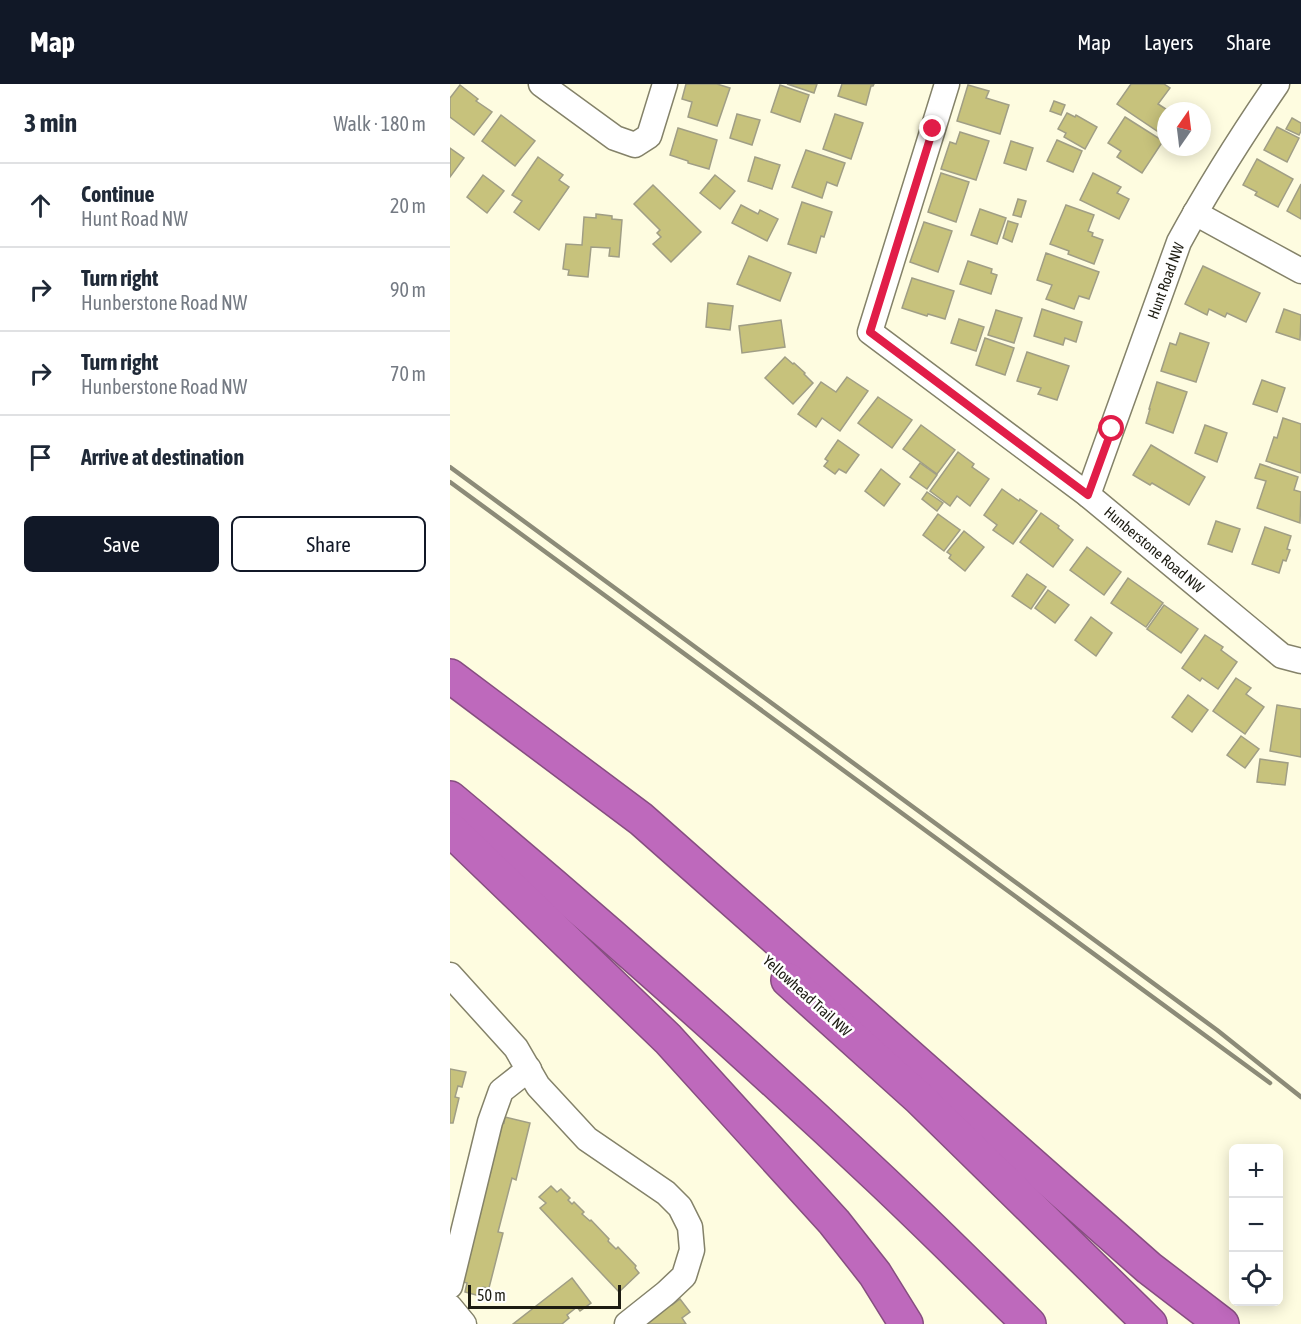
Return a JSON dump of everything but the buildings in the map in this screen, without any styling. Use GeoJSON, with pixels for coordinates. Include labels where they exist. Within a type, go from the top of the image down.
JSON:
{"type":"FeatureCollection","features":[{"type":"Feature","properties":{"kind":"highway"},"geometry":{"type":"LineString","coordinates":[[450,676],[640,819],[1149,1268],[1222,1324]]}},
{"type":"Feature","properties":{"kind":"highway","name":"Yellowhead Trail NW"},"geometry":{"type":"LineString","coordinates":[[450,683],[624,830],[919,1098],[1150,1324]]}},
{"type":"Feature","properties":{"kind":"highway"},"geometry":{"type":"LineString","coordinates":[[450,798],[701,1014],[880,1179],[1029,1324]]}},
{"type":"Feature","properties":{"kind":"highway"},"geometry":{"type":"LineString","coordinates":[[450,829],[668,1039],[834,1222],[875,1274],[906,1324]]}},
{"type":"Feature","properties":{"kind":"street"},"geometry":{"type":"LineString","coordinates":[[541,84],[615,138],[635,145],[649,136],[664,84]]}},
{"type":"Feature","properties":{"kind":"street","name":"Hunberstone Road NW"},"geometry":{"type":"LineString","coordinates":[[947,84],[870,332],[1088,495],[1282,656],[1301,661]]}},
{"type":"Feature","properties":{"kind":"street","name":"Hunt Road NW"},"geometry":{"type":"LineString","coordinates":[[1088,495],[1179,242],[1251,121],[1277,84]]}},
{"type":"Feature","properties":{"kind":"street"},"geometry":{"type":"LineString","coordinates":[[1195,213],[1301,271]]}},
{"type":"Feature","properties":{"kind":"street"},"geometry":{"type":"LineString","coordinates":[[450,975],[516,1048],[538,1086],[587,1139],[666,1193],[680,1207],[690,1227],[692,1250],[684,1276],[627,1324]]}},
{"type":"Feature","properties":{"kind":"street"},"geometry":{"type":"LineString","coordinates":[[450,1286],[490,1122],[501,1091],[529,1069]]}},
{"type":"Feature","properties":{"kind":"street"},"geometry":{"type":"LineString","coordinates":[[450,1307],[464,1324]]}},
{"type":"Feature","properties":{"kind":"railway"},"geometry":{"type":"LineString","coordinates":[[450,467],[1217,1030],[1301,1097]]}},
{"type":"Feature","properties":{"kind":"railway"},"geometry":{"type":"LineString","coordinates":[[450,482],[1270,1083]]}},
{"type":"Feature","properties":{"kind":"route"},"geometry":{"type":"LineString","coordinates":[[933,129],[870,332],[1088,495],[1112,429]]}}]}
